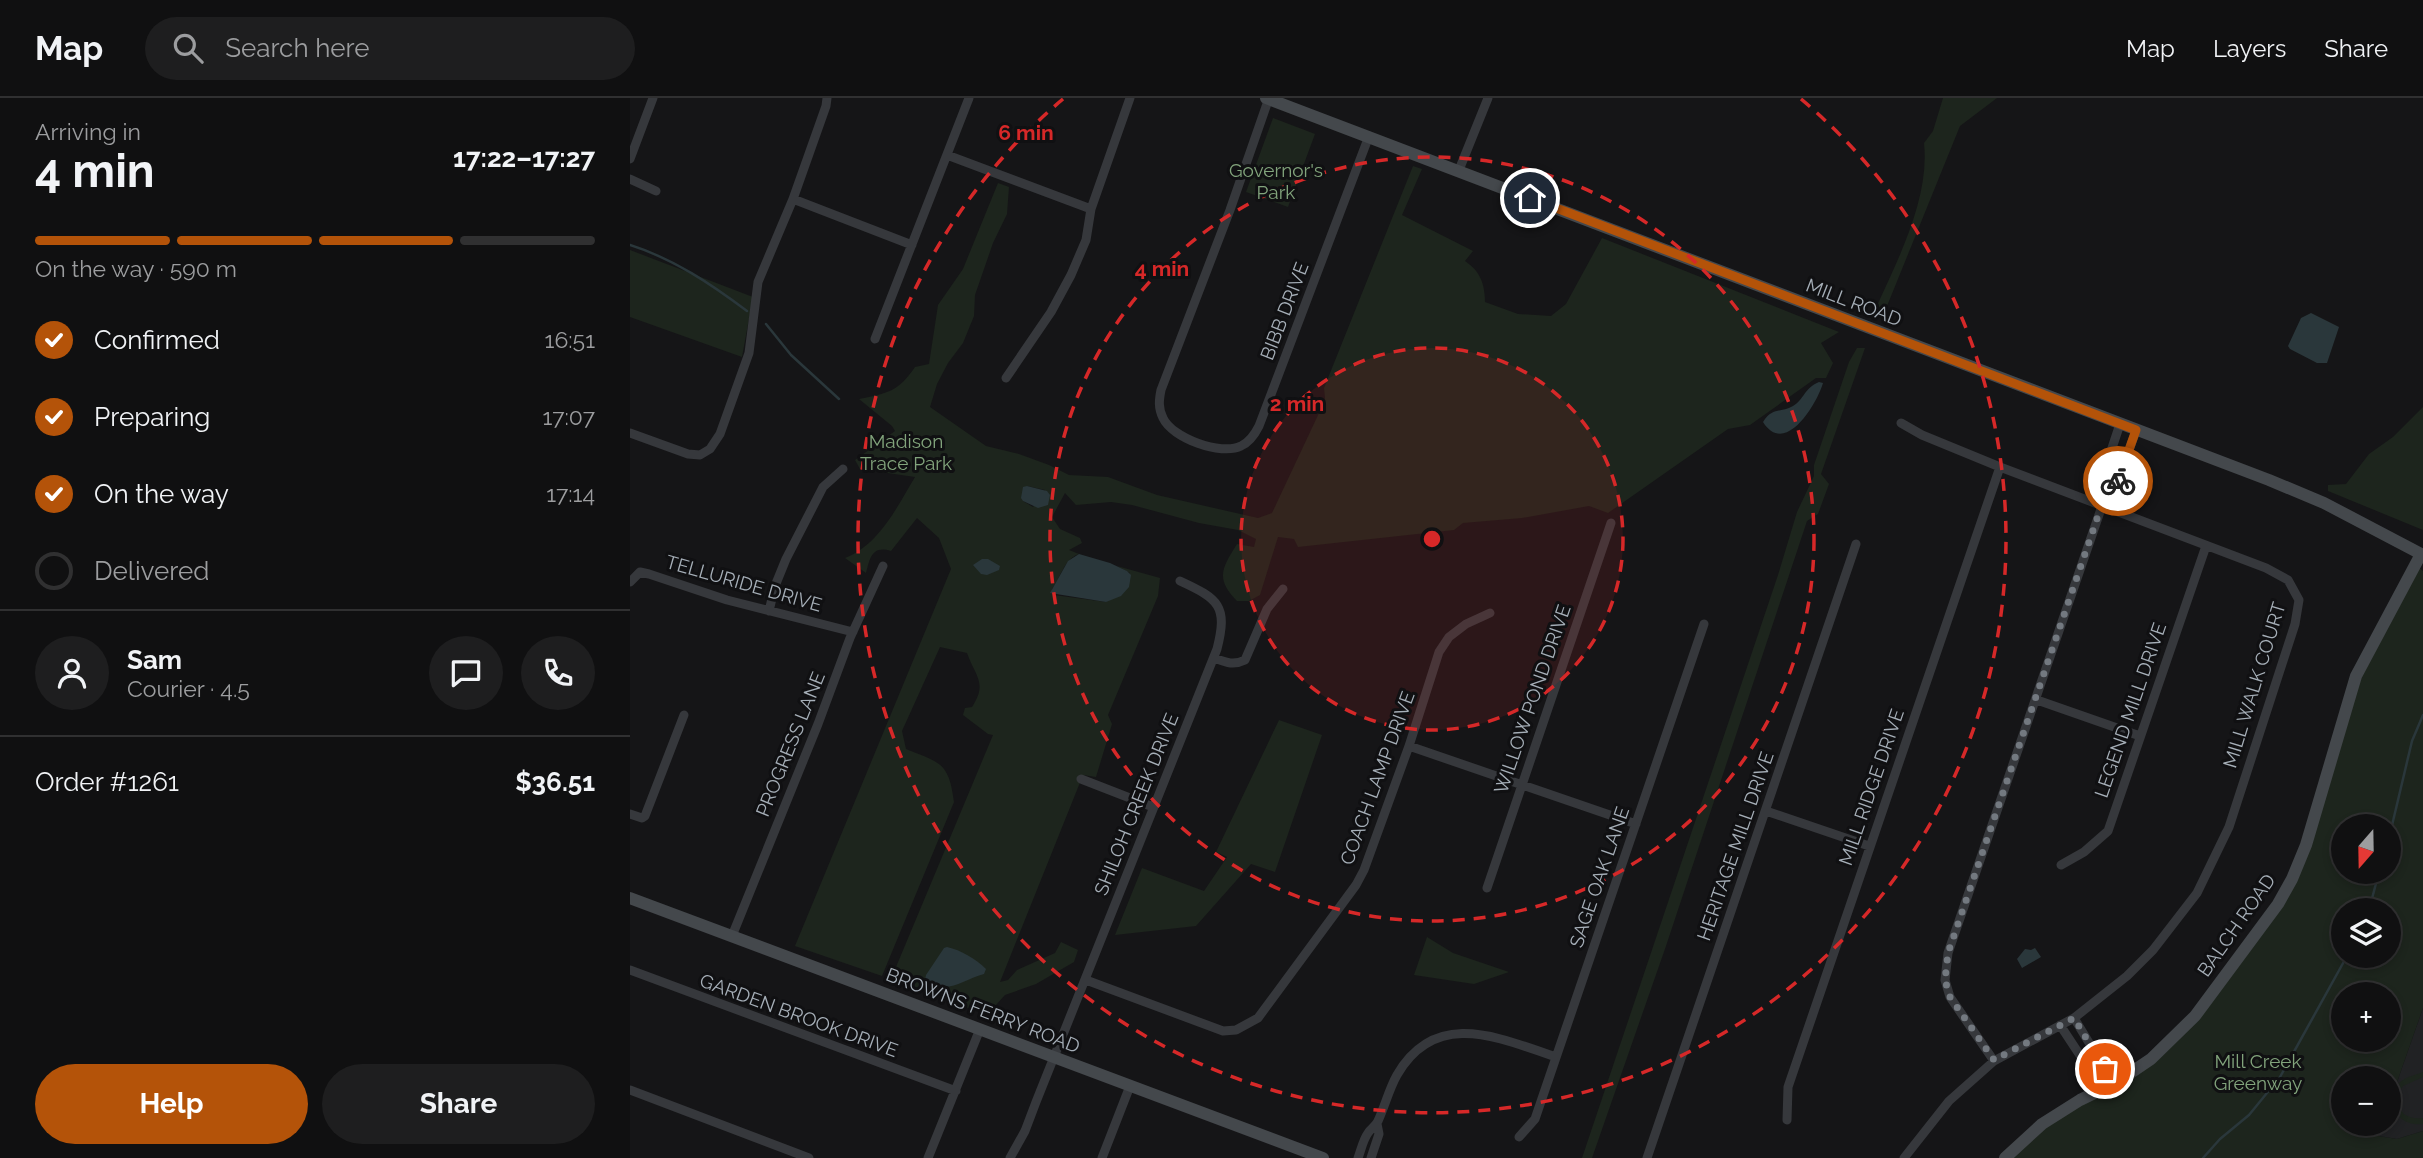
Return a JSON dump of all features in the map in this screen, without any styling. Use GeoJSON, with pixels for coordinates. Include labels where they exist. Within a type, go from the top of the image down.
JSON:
{"type":"FeatureCollection","features":[{"type":"Feature","properties":{"kind":"street"},"geometry":{"type":"LineString","coordinates":[[630,159],[653,98]]}},
{"type":"Feature","properties":{"kind":"street"},"geometry":{"type":"LineString","coordinates":[[630,433],[688,454],[700,455],[710,449],[720,434],[749,353],[758,282],[793,199],[827,98]]}},
{"type":"Feature","properties":{"kind":"street"},"geometry":{"type":"LineString","coordinates":[[875,339],[969,98]]}},
{"type":"Feature","properties":{"kind":"street"},"geometry":{"type":"LineString","coordinates":[[1006,378],[1051,312],[1071,275],[1086,240],[1091,209],[1130,98]]}},
{"type":"Feature","properties":{"kind":"street","name":"MILL ROAD"},"geometry":{"type":"LineString","coordinates":[[1267,98],[2324,503],[2422,554]]}},
{"type":"Feature","properties":{"kind":"street","name":"BIBB DRIVE"},"geometry":{"type":"LineString","coordinates":[[1267,98],[1230,209],[1161,390],[1158,405],[1163,419],[1178,435],[1215,448],[1232,449],[1253,438],[1369,136]]}},
{"type":"Feature","properties":{"kind":"street"},"geometry":{"type":"LineString","coordinates":[[1459,170],[1488,98]]}},
{"type":"Feature","properties":{"kind":"street"},"geometry":{"type":"LineString","coordinates":[[947,155],[1091,209]]}},
{"type":"Feature","properties":{"kind":"street"},"geometry":{"type":"LineString","coordinates":[[630,179],[656,191]]}},
{"type":"Feature","properties":{"kind":"street"},"geometry":{"type":"LineString","coordinates":[[793,199],[912,245]]}},
{"type":"Feature","properties":{"kind":"street","name":"MILL WALK COURT"},"geometry":{"type":"LineString","coordinates":[[1901,423],[1922,435],[2000,467],[2266,568],[2288,580],[2299,600],[2228,827],[2215,859],[2190,902],[2153,950],[2127,976],[2074,1018]]}},
{"type":"Feature","properties":{"kind":"street"},"geometry":{"type":"LineString","coordinates":[[2102,506],[2096,496],[2120,424]]}},
{"type":"Feature","properties":{"kind":"street"},"geometry":{"type":"LineString","coordinates":[[1994,1060],[1950,997],[1945,980],[1948,953],[2102,506],[2110,502],[2136,430]]}},
{"type":"Feature","properties":{"kind":"street","name":"MILL RIDGE DRIVE"},"geometry":{"type":"LineString","coordinates":[[1787,1120],[1788,1087],[2000,467]]}},
{"type":"Feature","properties":{"kind":"street"},"geometry":{"type":"LineString","coordinates":[[769,611],[786,559],[823,487],[842,469]]}},
{"type":"Feature","properties":{"kind":"street","name":"WILLOW POND DRIVE"},"geometry":{"type":"LineString","coordinates":[[1487,888],[1611,523]]}},
{"type":"Feature","properties":{"kind":"street","name":"HERITAGE MILL DRIVE"},"geometry":{"type":"LineString","coordinates":[[1647,1158],[1856,544]]}},
{"type":"Feature","properties":{"kind":"street","name":"LEGEND MILL DRIVE"},"geometry":{"type":"LineString","coordinates":[[2061,865],[2084,852],[2108,831],[2206,546]]}},
{"type":"Feature","properties":{"kind":"street","name":"BALCH ROAD"},"geometry":{"type":"LineString","coordinates":[[2005,1158],[2042,1124],[2117,1082],[2151,1059],[2195,1016],[2278,904],[2306,845],[2356,677],[2422,554]]}},
{"type":"Feature","properties":{"kind":"street","name":"PROGRESS LANE"},"geometry":{"type":"LineString","coordinates":[[732,936],[853,632],[883,566]]}},
{"type":"Feature","properties":{"kind":"street","name":"TELLURIDE DRIVE"},"geometry":{"type":"LineString","coordinates":[[630,582],[640,572],[649,573],[727,600],[853,632]]}},
{"type":"Feature","properties":{"kind":"street","name":"SHILOH CREEK DRIVE"},"geometry":{"type":"LineString","coordinates":[[1010,1158],[1025,1131],[1214,658],[1223,619],[1219,607],[1201,591],[1180,581]]}},
{"type":"Feature","properties":{"kind":"street"},"geometry":{"type":"LineString","coordinates":[[1214,658],[1229,663],[1245,660],[1267,609],[1283,589]]}},
{"type":"Feature","properties":{"kind":"street","name":"COACH LAMP DRIVE"},"geometry":{"type":"LineString","coordinates":[[1086,980],[1223,1031],[1236,1030],[1258,1018],[1356,885],[1364,870],[1409,746],[1439,652],[1449,637],[1466,624],[1490,613]]}},
{"type":"Feature","properties":{"kind":"street","name":"SAGE OAK LANE"},"geometry":{"type":"LineString","coordinates":[[1519,1137],[1535,1119],[1704,624]]}},
{"type":"Feature","properties":{"kind":"street"},"geometry":{"type":"LineString","coordinates":[[2037,700],[2140,736]]}},
{"type":"Feature","properties":{"kind":"street"},"geometry":{"type":"LineString","coordinates":[[630,814],[642,818],[645,816],[684,715]]}},
{"type":"Feature","properties":{"kind":"street"},"geometry":{"type":"LineString","coordinates":[[1409,746],[1636,824]]}},
{"type":"Feature","properties":{"kind":"street"},"geometry":{"type":"LineString","coordinates":[[1081,779],[1153,807]]}},
{"type":"Feature","properties":{"kind":"street"},"geometry":{"type":"LineString","coordinates":[[1766,810],[1870,846]]}},
{"type":"Feature","properties":{"kind":"street","name":"BROWNS FERRY ROAD"},"geometry":{"type":"LineString","coordinates":[[630,898],[1322,1158]]}},
{"type":"Feature","properties":{"kind":"street","name":"GARDEN BROOK DRIVE"},"geometry":{"type":"LineString","coordinates":[[630,970],[956,1091]]}},
{"type":"Feature","properties":{"kind":"street"},"geometry":{"type":"LineString","coordinates":[[1903,1158],[1949,1101],[1994,1060],[2074,1018],[2105,1069],[2117,1082]]}},
{"type":"Feature","properties":{"kind":"street"},"geometry":{"type":"LineString","coordinates":[[2060,1025],[2091,1072],[2098,1092]]}},
{"type":"Feature","properties":{"kind":"street"},"geometry":{"type":"LineString","coordinates":[[928,1158],[980,1029]]}},
{"type":"Feature","properties":{"kind":"street"},"geometry":{"type":"LineString","coordinates":[[1358,1158],[1369,1130],[1377,1124],[1396,1077],[1420,1048],[1437,1038],[1460,1032],[1481,1033],[1556,1057]]}},
{"type":"Feature","properties":{"kind":"street"},"geometry":{"type":"LineString","coordinates":[[1102,1158],[1129,1086]]}},
{"type":"Feature","properties":{"kind":"street"},"geometry":{"type":"LineString","coordinates":[[630,1090],[809,1158]]}},
{"type":"Feature","properties":{"kind":"street"},"geometry":{"type":"LineString","coordinates":[[1371,1158],[1379,1134],[1377,1124]]}},
{"type":"Feature","properties":{"kind":"shaded area"},"geometry":{"type":"Polygon","coordinates":[[[2311,313],[2339,327],[2327,363],[2317,363],[2288,346],[2301,318],[2311,313]]]}},
{"type":"Feature","properties":{"kind":"shaded area"},"geometry":{"type":"Polygon","coordinates":[[[1819,382],[1823,383],[1814,403],[1799,424],[1790,431],[1781,434],[1772,431],[1763,422],[1773,412],[1797,403],[1810,387],[1819,382]]]}},
{"type":"Feature","properties":{"kind":"shaded area"},"geometry":{"type":"Polygon","coordinates":[[[1023,487],[1047,491],[1050,495],[1048,505],[1038,508],[1023,501],[1023,487]]]}},
{"type":"Feature","properties":{"kind":"shaded area"},"geometry":{"type":"Polygon","coordinates":[[[1079,554],[1127,571],[1131,575],[1129,587],[1121,596],[1106,602],[1050,593],[1068,561],[1079,554]]]}},
{"type":"Feature","properties":{"kind":"shaded area"},"geometry":{"type":"Polygon","coordinates":[[[982,559],[988,559],[1000,566],[999,570],[987,575],[981,574],[973,565],[982,559]]]}},
{"type":"Feature","properties":{"kind":"shaded area"},"geometry":{"type":"Polygon","coordinates":[[[947,947],[978,962],[986,969],[984,974],[948,987],[933,985],[925,980],[947,947]]]}},
{"type":"Feature","properties":{"kind":"shaded area"},"geometry":{"type":"Polygon","coordinates":[[[2035,948],[2041,957],[2022,968],[2017,959],[2025,949],[2035,948]]]}},
{"type":"Feature","properties":{"kind":"shaded area"},"geometry":{"type":"Polygon","coordinates":[[[2423,1008],[2423,1131],[2397,1139],[2378,1136],[2401,1136],[2401,1071],[2423,1008]]]}},
{"type":"Feature","properties":{"kind":"green space"},"geometry":{"type":"Polygon","coordinates":[[[1943,98],[1997,98],[1960,126],[1885,311],[1876,308],[1910,228],[1922,185],[1924,143],[1933,131],[1943,98]]]}},
{"type":"Feature","properties":{"kind":"green space","name":"Governor's Park"},"geometry":{"type":"Polygon","coordinates":[[[1273,118],[1315,134],[1288,207],[1246,192],[1273,118]]]}},
{"type":"Feature","properties":{"kind":"green space","name":"Madison Trace Park"},"geometry":{"type":"Polygon","coordinates":[[[1413,166],[1422,169],[1402,215],[1473,251],[1465,261],[1481,278],[1485,302],[1518,314],[1551,316],[1566,304],[1602,238],[1839,332],[1821,343],[1833,363],[1826,378],[1816,378],[1750,425],[1728,429],[1608,513],[1589,506],[1522,518],[1463,523],[1454,530],[1298,547],[1294,539],[1278,537],[1260,595],[1249,601],[1237,601],[1223,580],[1223,573],[1237,544],[1254,547],[1256,539],[1238,530],[1199,523],[1132,505],[1111,502],[1076,505],[1065,493],[1052,517],[1060,529],[1080,538],[1082,543],[1069,550],[1079,554],[1063,569],[1052,589],[1054,595],[1106,602],[1130,573],[1117,566],[1160,578],[1158,596],[1108,715],[1112,724],[1096,777],[1083,775],[1000,982],[1008,980],[1017,970],[1055,953],[1061,942],[1078,950],[1074,962],[1036,984],[1005,995],[995,1006],[979,1012],[891,979],[993,735],[963,715],[965,708],[972,707],[977,699],[980,685],[967,653],[940,647],[902,731],[906,749],[935,761],[946,771],[954,802],[882,976],[795,946],[951,569],[939,538],[917,518],[891,551],[880,550],[873,554],[866,573],[845,558],[857,552],[877,535],[915,477],[860,469],[855,460],[895,431],[859,399],[892,390],[903,382],[915,367],[929,364],[938,305],[963,269],[998,183],[1009,187],[1007,214],[993,243],[975,295],[974,316],[963,343],[937,384],[930,407],[986,446],[1019,454],[1069,475],[1108,477],[1157,495],[1258,518],[1272,513],[1319,413],[1325,398],[1324,388],[1413,166]],[[1027,486],[1023,501],[1033,507],[1045,490],[1027,486]]]}},
{"type":"Feature","properties":{"kind":"green space"},"geometry":{"type":"Polygon","coordinates":[[[630,250],[753,297],[742,357],[630,317],[630,250]]]}},
{"type":"Feature","properties":{"kind":"green space"},"geometry":{"type":"Polygon","coordinates":[[[1857,348],[1865,348],[1821,474],[1829,484],[1818,514],[1807,521],[1666,946],[1592,1158],[1582,1158],[1797,512],[1814,476],[1814,465],[1849,362],[1857,348]]]}},
{"type":"Feature","properties":{"kind":"green space"},"geometry":{"type":"Polygon","coordinates":[[[2423,407],[2423,530],[2328,491],[2328,485],[2346,484],[2369,454],[2393,437],[2423,407]]]}},
{"type":"Feature","properties":{"kind":"green space","name":"Mill Creek Greenway"},"geometry":{"type":"Polygon","coordinates":[[[2415,564],[2423,571],[2423,1008],[2401,1071],[2401,1066],[2331,1066],[2331,1136],[2378,1136],[2397,1139],[2423,1131],[2423,1158],[2005,1158],[2014,1148],[2117,1082],[2195,1016],[2292,879],[2356,676],[2415,564]]]}},
{"type":"Feature","properties":{"kind":"green space"},"geometry":{"type":"Polygon","coordinates":[[[1279,720],[1322,735],[1275,872],[1251,864],[1196,926],[1115,935],[1142,868],[1204,891],[1227,857],[1216,852],[1279,720]]]}},
{"type":"Feature","properties":{"kind":"green space"},"geometry":{"type":"Polygon","coordinates":[[[1427,937],[1453,953],[1509,972],[1474,984],[1414,975],[1427,937]]]}},
{"type":"Feature","properties":{"kind":"green space","name":"Mill Creek Greenway"},"geometry":{"type":"Polygon","coordinates":[[[2423,1072],[2423,1077],[2403,1086],[2401,1091],[2401,1082],[2423,1072]]]}},
{"type":"Feature","properties":{"kind":"green space","name":"Mill Creek Greenway"},"geometry":{"type":"Polygon","coordinates":[[[2401,1110],[2409,1117],[2423,1118],[2423,1124],[2411,1123],[2402,1118],[2401,1110]]]}},
{"type":"Feature","properties":{"kind":"waterway"},"geometry":{"type":"LineString","coordinates":[[630,245],[662,257],[691,273],[747,311]]}},
{"type":"Feature","properties":{"kind":"waterway"},"geometry":{"type":"LineString","coordinates":[[766,324],[791,355],[839,399]]}},
{"type":"Feature","properties":{"kind":"waterway"},"geometry":{"type":"LineString","coordinates":[[2395,814],[2412,741],[2423,715]]}},
{"type":"Feature","properties":{"kind":"waterway"},"geometry":{"type":"LineString","coordinates":[[2372,898],[2376,884]]}},
{"type":"Feature","properties":{"kind":"waterway"},"geometry":{"type":"LineString","coordinates":[[2203,1158],[2220,1139],[2249,1115],[2280,1077],[2340,968]]}},
{"type":"Feature","properties":{"kind":"way so far"},"geometry":{"type":"LineString","coordinates":[[2105,1069],[2074,1018],[1994,1060],[1950,997],[1945,980],[1948,953],[2099,513],[2102,506],[2110,502],[2118,481]]}},
{"type":"Feature","properties":{"kind":"route"},"geometry":{"type":"LineString","coordinates":[[1530,198],[2136,430],[2118,481]]}}]}
